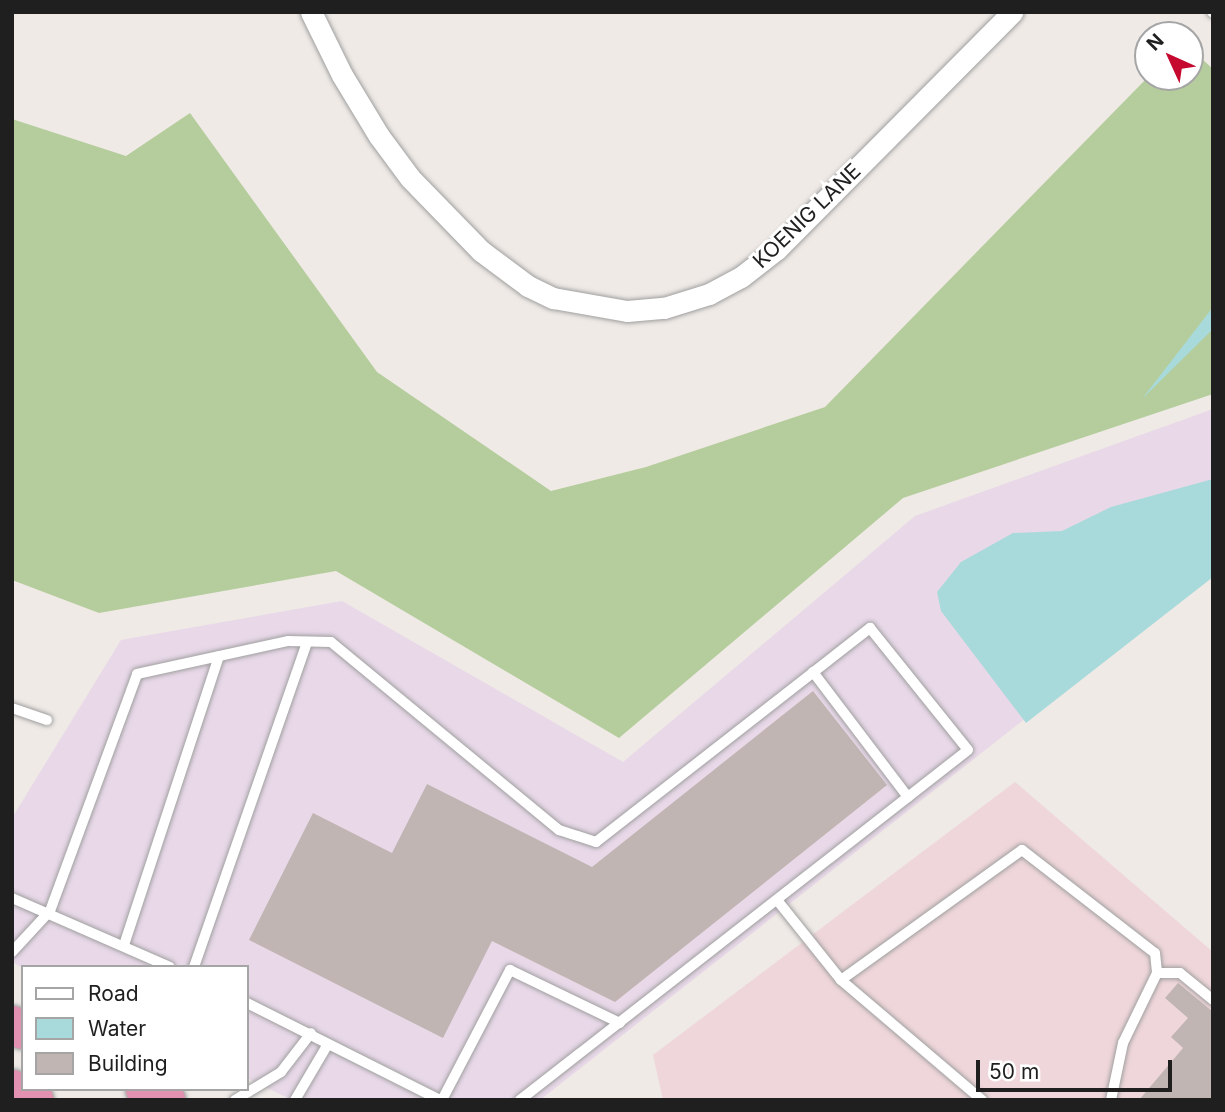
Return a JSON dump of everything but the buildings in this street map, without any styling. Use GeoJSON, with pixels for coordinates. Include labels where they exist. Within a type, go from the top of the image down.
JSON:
{"type":"FeatureCollection","features":[{"type":"Feature","properties":{"kind":"highway"},"geometry":{"type":"LineString","coordinates":[[12,1089],[35,1100]]}},
{"type":"Feature","properties":{"kind":"highway"},"geometry":{"type":"LineString","coordinates":[[149,1091],[166,1100]]}},
{"type":"Feature","properties":{"kind":"street","name":"KOENIG LANE"},"geometry":{"type":"LineString","coordinates":[[311,12],[342,75],[379,136],[418,187],[481,251],[520,281],[553,298],[627,311],[664,308],[709,294],[741,277],[777,249],[1013,12]]}},
{"type":"Feature","properties":{"kind":"lane"},"geometry":{"type":"LineString","coordinates":[[12,952],[50,911],[137,674],[219,656],[307,642],[331,642],[559,830],[596,842],[870,628],[968,750],[520,1100]]}},
{"type":"Feature","properties":{"kind":"lane"},"geometry":{"type":"LineString","coordinates":[[195,965],[307,642]]}},
{"type":"Feature","properties":{"kind":"lane"},"geometry":{"type":"LineString","coordinates":[[124,945],[219,656]]}},
{"type":"Feature","properties":{"kind":"lane"},"geometry":{"type":"LineString","coordinates":[[813,672],[908,797]]}},
{"type":"Feature","properties":{"kind":"lane"},"geometry":{"type":"LineString","coordinates":[[12,708],[47,720]]}},
{"type":"Feature","properties":{"kind":"lane"},"geometry":{"type":"LineString","coordinates":[[841,980],[1021,850],[1155,953],[1157,973],[1123,1043],[1111,1100]]}},
{"type":"Feature","properties":{"kind":"lane"},"geometry":{"type":"LineString","coordinates":[[12,898],[50,911],[166,965]]}},
{"type":"Feature","properties":{"kind":"lane"},"geometry":{"type":"LineString","coordinates":[[777,901],[841,980],[982,1100]]}},
{"type":"Feature","properties":{"kind":"lane"},"geometry":{"type":"LineString","coordinates":[[248,1003],[441,1100],[510,970],[620,1023]]}},
{"type":"Feature","properties":{"kind":"lane"},"geometry":{"type":"LineString","coordinates":[[1157,973],[1180,973],[1213,1000]]}},
{"type":"Feature","properties":{"kind":"lane"},"geometry":{"type":"LineString","coordinates":[[235,1100],[281,1072],[311,1033]]}},
{"type":"Feature","properties":{"kind":"lane"},"geometry":{"type":"LineString","coordinates":[[295,1100],[328,1044]]}},
{"type":"Feature","properties":{"kind":"shaded area"},"geometry":{"type":"Polygon","coordinates":[[[1213,409],[1213,571],[540,1100],[292,1100],[248,1078],[248,965],[21,967],[12,962],[12,818],[121,640],[342,601],[623,762],[915,516],[1213,409]]]}},
{"type":"Feature","properties":{"kind":"shaded area"},"geometry":{"type":"Polygon","coordinates":[[[1015,782],[1213,952],[1213,1100],[663,1100],[653,1055],[1015,782]]]}},
{"type":"Feature","properties":{"kind":"green space"},"geometry":{"type":"Polygon","coordinates":[[[1204,61],[1213,69],[1213,394],[903,498],[619,738],[336,571],[99,613],[12,580],[12,119],[126,156],[190,113],[377,372],[551,491],[646,467],[825,407],[1134,91],[1204,91],[1204,61]]]}},
{"type":"Feature","properties":{"kind":"water"},"geometry":{"type":"Polygon","coordinates":[[[1213,307],[1213,329],[1142,399],[1213,307]]]}},
{"type":"Feature","properties":{"kind":"water"},"geometry":{"type":"Polygon","coordinates":[[[1213,479],[1213,577],[1026,723],[941,611],[937,592],[961,562],[1013,533],[1062,531],[1111,507],[1213,479]]]}}]}
